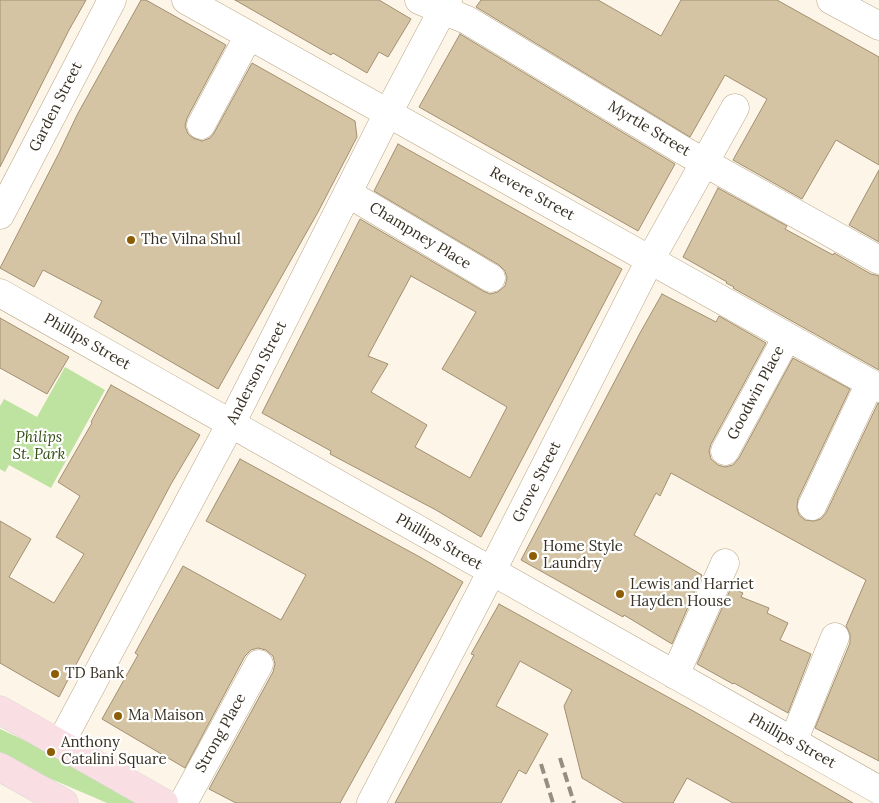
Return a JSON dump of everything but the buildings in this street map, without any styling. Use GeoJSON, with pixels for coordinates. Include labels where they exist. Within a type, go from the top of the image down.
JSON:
{"type":"FeatureCollection","features":[{"type":"Feature","properties":{"kind":"main road"},"geometry":{"type":"LineString","coordinates":[[0,710],[164,803]]}},
{"type":"Feature","properties":{"kind":"main road"},"geometry":{"type":"LineString","coordinates":[[0,767],[64,803]]}},
{"type":"Feature","properties":{"kind":"street","name":"Garden Street"},"geometry":{"type":"LineString","coordinates":[[0,215],[112,0]]}},
{"type":"Feature","properties":{"kind":"street","name":"Revere Street"},"geometry":{"type":"LineString","coordinates":[[186,0],[874,386]]}},
{"type":"Feature","properties":{"kind":"street"},"geometry":{"type":"LineString","coordinates":[[834,1],[879,26]]}},
{"type":"Feature","properties":{"kind":"street","name":"Anderson Street"},"geometry":{"type":"LineString","coordinates":[[60,744],[231,424],[349,194],[388,113],[437,3]]}},
{"type":"Feature","properties":{"kind":"street","name":"Myrtle Street"},"geometry":{"type":"LineString","coordinates":[[437,3],[705,162],[879,260]]}},
{"type":"Feature","properties":{"kind":"street"},"geometry":{"type":"LineString","coordinates":[[201,125],[249,36]]}},
{"type":"Feature","properties":{"kind":"street","name":"Grove Street"},"geometry":{"type":"LineString","coordinates":[[371,803],[650,260],[735,108]]}},
{"type":"Feature","properties":{"kind":"street","name":"Champney Place"},"geometry":{"type":"LineString","coordinates":[[349,194],[491,278]]}},
{"type":"Feature","properties":{"kind":"street","name":"Phillips Street"},"geometry":{"type":"LineString","coordinates":[[0,293],[879,790]]}},
{"type":"Feature","properties":{"kind":"street","name":"Goodwin Place"},"geometry":{"type":"LineString","coordinates":[[725,450],[787,336]]}},
{"type":"Feature","properties":{"kind":"street"},"geometry":{"type":"LineString","coordinates":[[812,506],[874,386]]}},
{"type":"Feature","properties":{"kind":"street"},"geometry":{"type":"LineString","coordinates":[[675,675],[725,563]]}},
{"type":"Feature","properties":{"kind":"street"},"geometry":{"type":"LineString","coordinates":[[793,742],[835,637]]}},
{"type":"Feature","properties":{"kind":"street","name":"Strong Place"},"geometry":{"type":"LineString","coordinates":[[183,803],[259,664]]}},
{"type":"Feature","properties":{"kind":"green space","name":"Philips St. Park"},"geometry":{"type":"Polygon","coordinates":[[[65,367],[105,390],[51,488],[9,465],[5,472],[0,469],[0,406],[4,399],[37,417],[65,367]]]}},
{"type":"Feature","properties":{"kind":"green space"},"geometry":{"type":"Polygon","coordinates":[[[0,729],[30,743],[136,803],[107,803],[35,772],[0,752],[0,729]]]}},
{"type":"Feature","properties":{"kind":"railway"},"geometry":{"type":"LineString","coordinates":[[560,758],[574,803]]}},
{"type":"Feature","properties":{"kind":"railway"},"geometry":{"type":"LineString","coordinates":[[541,764],[553,803]]}},
{"type":"Feature","properties":{"kind":"place","name":"The Vilna Shul"},"geometry":{"type":"Point","coordinates":[131,240]}},
{"type":"Feature","properties":{"kind":"place","name":"Home Style Laundry"},"geometry":{"type":"Point","coordinates":[533,556]}},
{"type":"Feature","properties":{"kind":"place","name":"Lewis and Harriet Hayden House"},"geometry":{"type":"Point","coordinates":[620,594]}},
{"type":"Feature","properties":{"kind":"place","name":"TD Bank"},"geometry":{"type":"Point","coordinates":[55,674]}},
{"type":"Feature","properties":{"kind":"place","name":"Ma Maison"},"geometry":{"type":"Point","coordinates":[118,716]}},
{"type":"Feature","properties":{"kind":"place","name":"Anthony Catalini Square"},"geometry":{"type":"Point","coordinates":[51,752]}}]}
